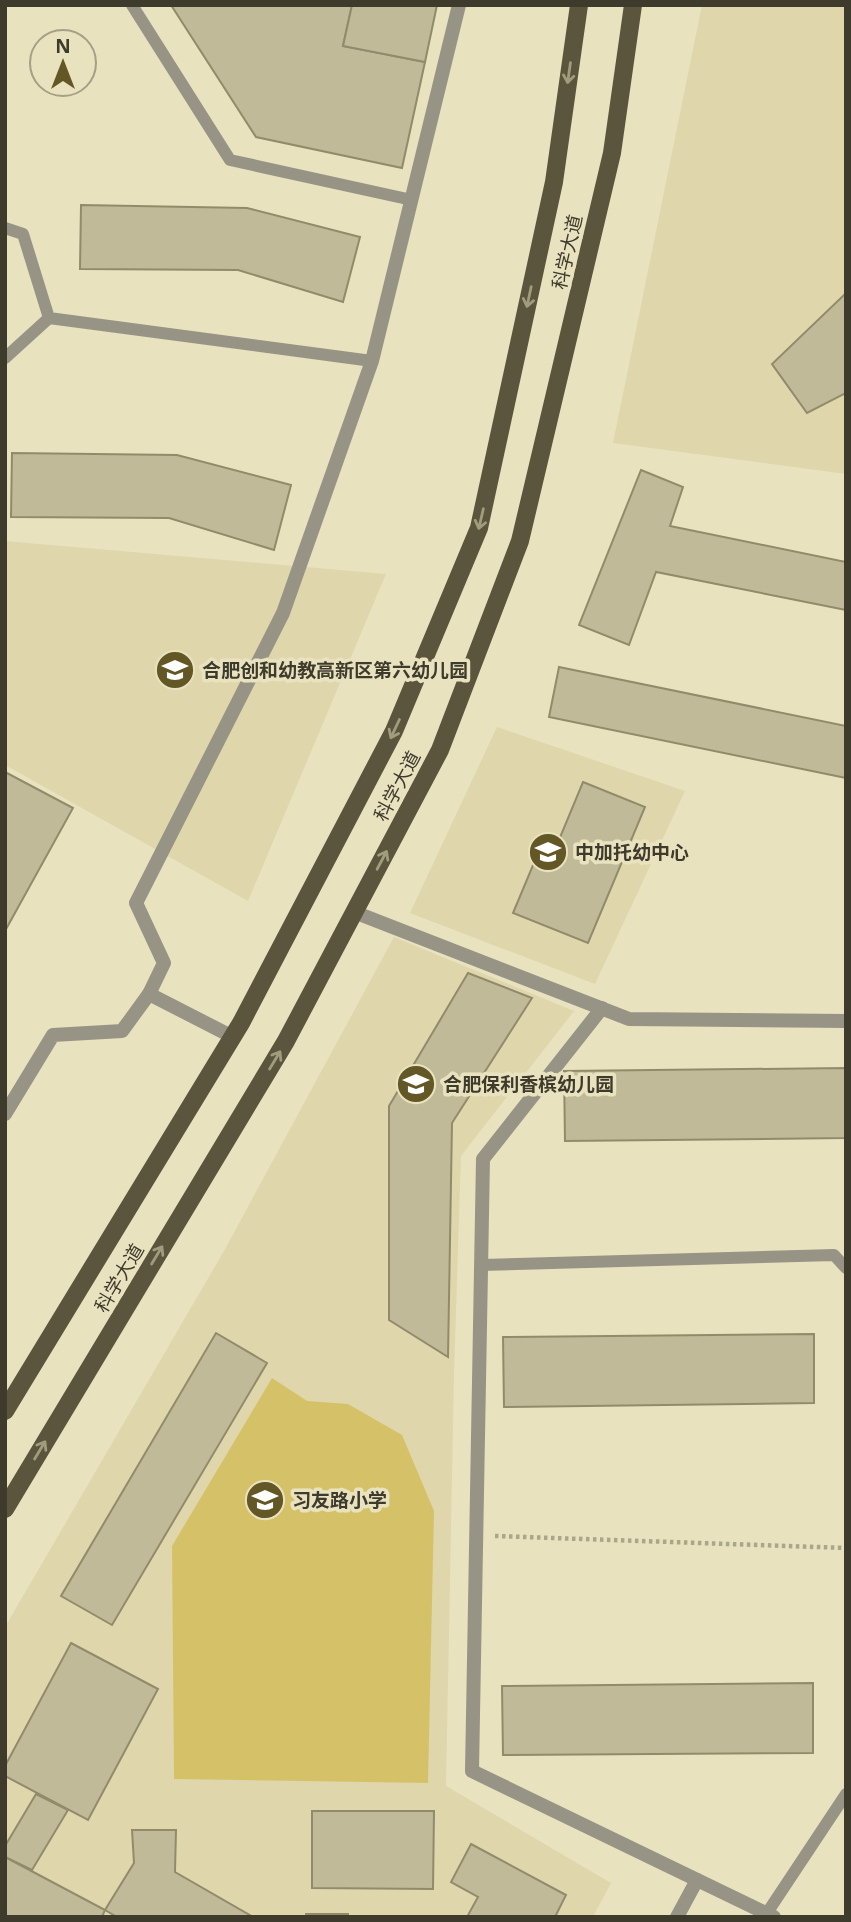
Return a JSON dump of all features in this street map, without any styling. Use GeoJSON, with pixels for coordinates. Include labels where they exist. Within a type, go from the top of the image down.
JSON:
{"type":"FeatureCollection","features":[{"type":"Feature","properties":{"kind":"main road","name":"科学大道"},"geometry":{"type":"LineString","coordinates":[[5,1411],[233,1037],[394,731],[479,528],[554,182],[579,5]]}},
{"type":"Feature","properties":{"kind":"main road","name":"科学大道"},"geometry":{"type":"LineString","coordinates":[[5,1509],[286,1041],[440,750],[520,541],[611,153],[633,5]]}},
{"type":"Feature","properties":{"kind":"street"},"geometry":{"type":"LineString","coordinates":[[5,1114],[11,1091],[53,1035],[122,1031],[149,994],[164,963],[136,902],[283,613],[372,361],[460,5]]}},
{"type":"Feature","properties":{"kind":"street"},"geometry":{"type":"LineString","coordinates":[[354,912],[629,1018],[846,1021]]}},
{"type":"Feature","properties":{"kind":"street"},"geometry":{"type":"LineString","coordinates":[[149,994],[233,1037]]}},
{"type":"Feature","properties":{"kind":"street"},"geometry":{"type":"LineString","coordinates":[[602,1008],[483,1159],[472,1771],[770,1915]]}},
{"type":"Feature","properties":{"kind":"street"},"geometry":{"type":"LineString","coordinates":[[677,1917],[697,1880]]}},
{"type":"Feature","properties":{"kind":"lane"},"geometry":{"type":"LineString","coordinates":[[132,5],[230,160],[412,200]]}},
{"type":"Feature","properties":{"kind":"lane"},"geometry":{"type":"LineString","coordinates":[[5,228],[23,234],[49,318]]}},
{"type":"Feature","properties":{"kind":"lane"},"geometry":{"type":"LineString","coordinates":[[5,358],[49,318],[372,361]]}},
{"type":"Feature","properties":{"kind":"lane"},"geometry":{"type":"LineString","coordinates":[[481,1265],[834,1255],[846,1268]]}},
{"type":"Feature","properties":{"kind":"lane"},"geometry":{"type":"LineString","coordinates":[[770,1915],[846,1794]]}},
{"type":"Feature","properties":{"kind":"path"},"geometry":{"type":"LineString","coordinates":[[476,1536],[846,1548]]}},
{"type":"Feature","properties":{"kind":"shaded area"},"geometry":{"type":"Polygon","coordinates":[[[702,5],[846,5],[846,474],[613,443],[702,5]]]}},
{"type":"Feature","properties":{"kind":"shaded area","name":"合肥创和幼教高新区第六幼儿园"},"geometry":{"type":"Polygon","coordinates":[[[5,541],[386,574],[248,901],[5,765],[5,541]]]}},
{"type":"Feature","properties":{"kind":"shaded area","name":"中加托幼中心"},"geometry":{"type":"Polygon","coordinates":[[[497,727],[685,791],[595,984],[410,913],[497,727]]]}},
{"type":"Feature","properties":{"kind":"shaded area","name":"习友路小学"},"geometry":{"type":"Polygon","coordinates":[[[394,937],[574,1011],[461,1156],[446,1786],[611,1883],[593,1917],[5,1917],[5,1627],[224,1251],[394,937]]]}},
{"type":"Feature","properties":{"kind":"shaded area"},"geometry":{"type":"Polygon","coordinates":[[[272,1378],[307,1401],[348,1404],[402,1435],[434,1511],[428,1783],[174,1779],[172,1546],[272,1378]]]}},
{"type":"Feature","properties":{"kind":"building"},"geometry":{"type":"Polygon","coordinates":[[[171,5],[352,5],[343,46],[425,62],[402,168],[256,137],[171,5]]]}},
{"type":"Feature","properties":{"kind":"building"},"geometry":{"type":"Polygon","coordinates":[[[352,5],[437,5],[425,62],[343,46],[352,5]]]}},
{"type":"Feature","properties":{"kind":"building"},"geometry":{"type":"Polygon","coordinates":[[[81,205],[247,208],[360,237],[343,302],[238,270],[80,269],[81,205]]]}},
{"type":"Feature","properties":{"kind":"building"},"geometry":{"type":"Polygon","coordinates":[[[846,293],[846,393],[807,413],[772,364],[846,293]]]}},
{"type":"Feature","properties":{"kind":"building"},"geometry":{"type":"Polygon","coordinates":[[[12,453],[177,455],[291,485],[274,550],[169,518],[11,517],[12,453]]]}},
{"type":"Feature","properties":{"kind":"building"},"geometry":{"type":"Polygon","coordinates":[[[641,470],[683,487],[670,526],[846,562],[846,610],[656,572],[629,645],[579,625],[641,470]]]}},
{"type":"Feature","properties":{"kind":"building"},"geometry":{"type":"Polygon","coordinates":[[[559,667],[846,726],[846,778],[549,717],[559,667]]]}},
{"type":"Feature","properties":{"kind":"building"},"geometry":{"type":"Polygon","coordinates":[[[5,772],[73,808],[5,931],[5,772]]]}},
{"type":"Feature","properties":{"kind":"building"},"geometry":{"type":"Polygon","coordinates":[[[583,782],[645,807],[588,943],[513,913],[541,846],[554,852],[583,782]]]}},
{"type":"Feature","properties":{"kind":"building"},"geometry":{"type":"Polygon","coordinates":[[[468,973],[532,998],[452,1123],[448,1357],[389,1320],[389,1106],[468,973]]]}},
{"type":"Feature","properties":{"kind":"building"},"geometry":{"type":"Polygon","coordinates":[[[846,1068],[846,1138],[565,1141],[564,1071],[846,1068]]]}},
{"type":"Feature","properties":{"kind":"building"},"geometry":{"type":"Polygon","coordinates":[[[216,1333],[267,1363],[112,1625],[61,1596],[216,1333]]]}},
{"type":"Feature","properties":{"kind":"building"},"geometry":{"type":"Polygon","coordinates":[[[814,1334],[814,1403],[504,1407],[503,1337],[814,1334]]]}},
{"type":"Feature","properties":{"kind":"building"},"geometry":{"type":"Polygon","coordinates":[[[71,1643],[158,1689],[88,1820],[5,1776],[5,1766],[71,1643]]]}},
{"type":"Feature","properties":{"kind":"building"},"geometry":{"type":"Polygon","coordinates":[[[813,1683],[813,1753],[503,1755],[502,1686],[813,1683]]]}},
{"type":"Feature","properties":{"kind":"building"},"geometry":{"type":"Polygon","coordinates":[[[36,1794],[68,1810],[32,1870],[5,1857],[5,1846],[36,1794]]]}},
{"type":"Feature","properties":{"kind":"building"},"geometry":{"type":"Polygon","coordinates":[[[312,1811],[434,1811],[433,1889],[312,1888],[312,1811]]]}},
{"type":"Feature","properties":{"kind":"building"},"geometry":{"type":"Polygon","coordinates":[[[132,1830],[176,1830],[175,1872],[253,1917],[117,1917],[105,1910],[134,1863],[132,1830]]]}},
{"type":"Feature","properties":{"kind":"building"},"geometry":{"type":"Polygon","coordinates":[[[471,1844],[566,1895],[555,1917],[467,1917],[478,1897],[451,1882],[471,1844]]]}},
{"type":"Feature","properties":{"kind":"building"},"geometry":{"type":"Polygon","coordinates":[[[5,1857],[105,1910],[102,1917],[5,1916],[5,1857]]]}},
{"type":"Feature","properties":{"kind":"building"},"geometry":{"type":"Polygon","coordinates":[[[306,1914],[348,1914],[348,1917],[306,1917],[306,1914]]]}},
{"type":"Feature","properties":{"kind":"place","name":"合肥创和幼教高新区第六幼儿园"},"geometry":{"type":"Point","coordinates":[175,670]}},
{"type":"Feature","properties":{"kind":"place","name":"中加托幼中心"},"geometry":{"type":"Point","coordinates":[548,852]}},
{"type":"Feature","properties":{"kind":"place","name":"合肥保利香槟幼儿园"},"geometry":{"type":"Point","coordinates":[416,1084]}},
{"type":"Feature","properties":{"kind":"place","name":"习友路小学"},"geometry":{"type":"Point","coordinates":[265,1500]}}]}
